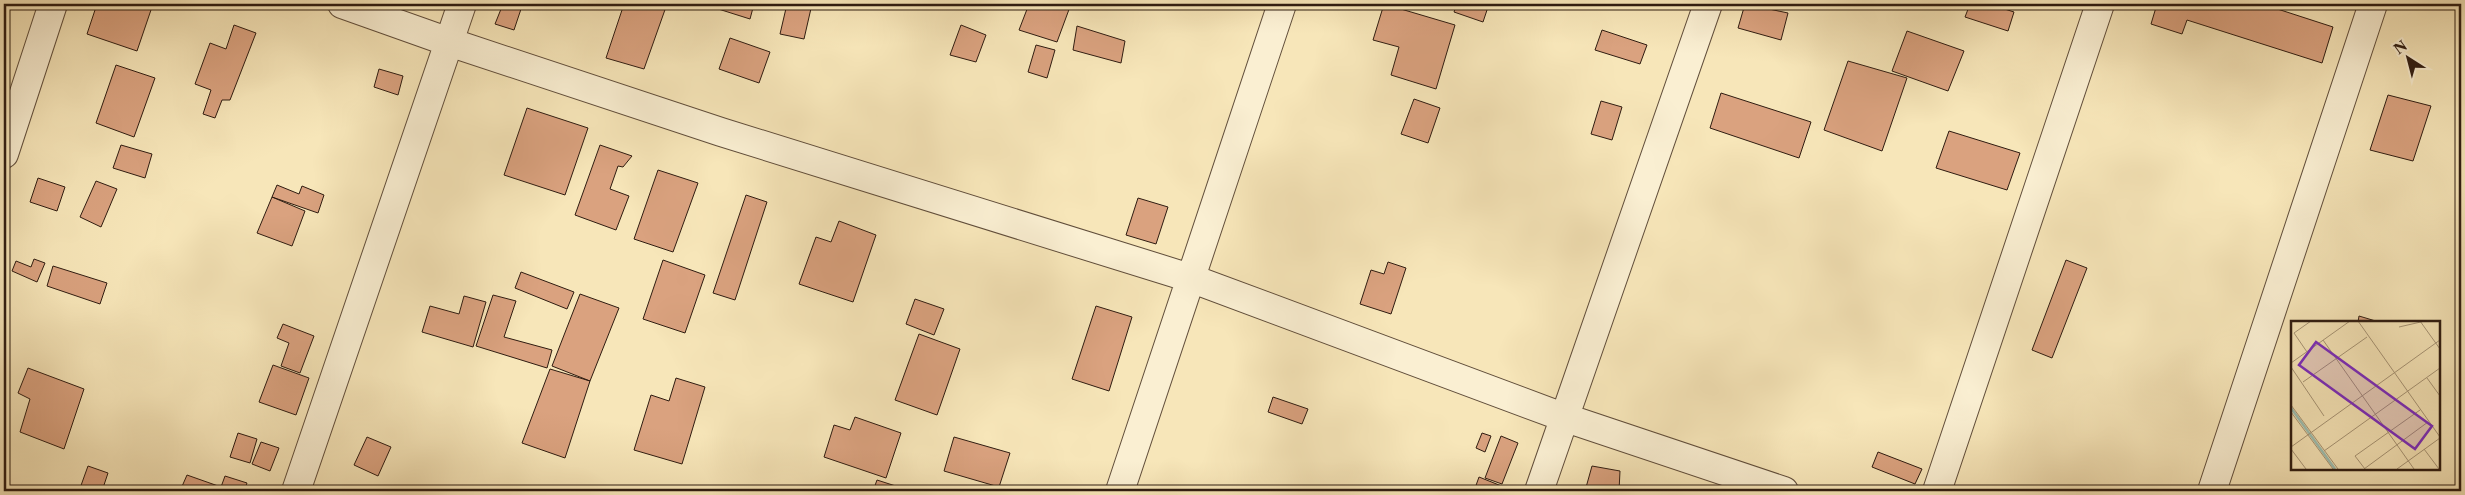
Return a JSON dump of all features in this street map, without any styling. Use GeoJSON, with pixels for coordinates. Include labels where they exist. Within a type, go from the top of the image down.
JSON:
{"type":"FeatureCollection","features":[{"type":"Feature","properties":{"kind":"street"},"geometry":{"type":"LineString","coordinates":[[4,154],[53,4]]}},
{"type":"Feature","properties":{"kind":"street"},"geometry":{"type":"LineString","coordinates":[[342,4],[449,42],[721,132],[1190,278],[1564,417],[1784,491]]}},
{"type":"Feature","properties":{"kind":"street"},"geometry":{"type":"LineString","coordinates":[[296,491],[462,4]]}},
{"type":"Feature","properties":{"kind":"street"},"geometry":{"type":"LineString","coordinates":[[1120,491],[1282,4]]}},
{"type":"Feature","properties":{"kind":"street"},"geometry":{"type":"LineString","coordinates":[[1539,491],[1708,4]]}},
{"type":"Feature","properties":{"kind":"street"},"geometry":{"type":"LineString","coordinates":[[1937,491],[2100,4]]}},
{"type":"Feature","properties":{"kind":"street"},"geometry":{"type":"LineString","coordinates":[[2212,491],[2373,4]]}},
{"type":"Feature","properties":{"kind":"building"},"geometry":{"type":"Polygon","coordinates":[[[97,4],[153,4],[137,51],[87,34],[97,4]]]}},
{"type":"Feature","properties":{"kind":"building"},"geometry":{"type":"Polygon","coordinates":[[[503,4],[521,9],[514,30],[495,24],[503,4]]]}},
{"type":"Feature","properties":{"kind":"building"},"geometry":{"type":"Polygon","coordinates":[[[624,4],[667,4],[644,69],[606,58],[624,4]]]}},
{"type":"Feature","properties":{"kind":"building"},"geometry":{"type":"Polygon","coordinates":[[[713,4],[754,4],[750,19],[712,7],[713,4]]]}},
{"type":"Feature","properties":{"kind":"building"},"geometry":{"type":"Polygon","coordinates":[[[787,4],[812,4],[804,39],[780,34],[787,4]]]}},
{"type":"Feature","properties":{"kind":"building"},"geometry":{"type":"Polygon","coordinates":[[[1029,4],[1071,4],[1057,42],[1019,30],[1029,4]]]}},
{"type":"Feature","properties":{"kind":"building"},"geometry":{"type":"Polygon","coordinates":[[[1384,4],[1455,25],[1436,89],[1391,75],[1399,47],[1373,40],[1384,4]]]}},
{"type":"Feature","properties":{"kind":"building"},"geometry":{"type":"Polygon","coordinates":[[[1457,4],[1489,4],[1483,22],[1454,12],[1457,4]]]}},
{"type":"Feature","properties":{"kind":"building"},"geometry":{"type":"Polygon","coordinates":[[[1745,4],[1788,13],[1781,40],[1738,28],[1745,4]]]}},
{"type":"Feature","properties":{"kind":"building"},"geometry":{"type":"Polygon","coordinates":[[[1970,4],[1989,4],[2014,12],[2008,31],[1965,17],[1970,4]]]}},
{"type":"Feature","properties":{"kind":"building"},"geometry":{"type":"Polygon","coordinates":[[[2157,4],[2262,4],[2333,27],[2322,63],[2187,20],[2182,34],[2151,24],[2157,4]]]}},
{"type":"Feature","properties":{"kind":"building"},"geometry":{"type":"Polygon","coordinates":[[[234,25],[256,33],[230,100],[222,100],[215,118],[203,114],[211,90],[195,84],[210,43],[226,49],[234,25]]]}},
{"type":"Feature","properties":{"kind":"building"},"geometry":{"type":"Polygon","coordinates":[[[961,25],[986,35],[976,62],[950,55],[961,25]]]}},
{"type":"Feature","properties":{"kind":"building"},"geometry":{"type":"Polygon","coordinates":[[[1077,26],[1125,41],[1121,63],[1073,50],[1077,26]]]}},
{"type":"Feature","properties":{"kind":"building"},"geometry":{"type":"Polygon","coordinates":[[[1602,30],[1647,45],[1640,64],[1595,50],[1602,30]]]}},
{"type":"Feature","properties":{"kind":"building"},"geometry":{"type":"Polygon","coordinates":[[[1907,31],[1964,51],[1948,91],[1892,71],[1907,31]]]}},
{"type":"Feature","properties":{"kind":"building"},"geometry":{"type":"Polygon","coordinates":[[[730,38],[770,52],[759,83],[719,69],[730,38]]]}},
{"type":"Feature","properties":{"kind":"building"},"geometry":{"type":"Polygon","coordinates":[[[1036,45],[1055,50],[1047,78],[1028,72],[1036,45]]]}},
{"type":"Feature","properties":{"kind":"building"},"geometry":{"type":"Polygon","coordinates":[[[1848,61],[1907,78],[1882,151],[1824,130],[1848,61]]]}},
{"type":"Feature","properties":{"kind":"building"},"geometry":{"type":"Polygon","coordinates":[[[116,65],[155,78],[134,137],[96,123],[116,65]]]}},
{"type":"Feature","properties":{"kind":"building"},"geometry":{"type":"Polygon","coordinates":[[[379,69],[403,76],[398,95],[374,87],[379,69]]]}},
{"type":"Feature","properties":{"kind":"building"},"geometry":{"type":"Polygon","coordinates":[[[1721,93],[1811,122],[1799,158],[1710,128],[1721,93]]]}},
{"type":"Feature","properties":{"kind":"building"},"geometry":{"type":"Polygon","coordinates":[[[2388,95],[2431,106],[2413,161],[2370,150],[2388,95]]]}},
{"type":"Feature","properties":{"kind":"building"},"geometry":{"type":"Polygon","coordinates":[[[1414,99],[1440,108],[1428,143],[1401,134],[1414,99]]]}},
{"type":"Feature","properties":{"kind":"building"},"geometry":{"type":"Polygon","coordinates":[[[1601,101],[1622,107],[1612,140],[1591,134],[1601,101]]]}},
{"type":"Feature","properties":{"kind":"building"},"geometry":{"type":"Polygon","coordinates":[[[527,108],[588,128],[565,195],[504,175],[527,108]]]}},
{"type":"Feature","properties":{"kind":"building"},"geometry":{"type":"Polygon","coordinates":[[[1949,131],[2020,153],[2007,190],[1936,168],[1949,131]]]}},
{"type":"Feature","properties":{"kind":"building"},"geometry":{"type":"Polygon","coordinates":[[[121,145],[152,154],[145,178],[113,168],[121,145]]]}},
{"type":"Feature","properties":{"kind":"building"},"geometry":{"type":"Polygon","coordinates":[[[600,145],[632,156],[623,167],[618,166],[610,189],[629,196],[616,230],[575,215],[600,145]]]}},
{"type":"Feature","properties":{"kind":"building"},"geometry":{"type":"Polygon","coordinates":[[[658,170],[698,183],[673,252],[634,239],[658,170]]]}},
{"type":"Feature","properties":{"kind":"building"},"geometry":{"type":"Polygon","coordinates":[[[38,178],[65,187],[57,211],[30,202],[38,178]]]}},
{"type":"Feature","properties":{"kind":"building"},"geometry":{"type":"Polygon","coordinates":[[[96,181],[117,189],[101,227],[80,217],[96,181]]]}},
{"type":"Feature","properties":{"kind":"building"},"geometry":{"type":"Polygon","coordinates":[[[277,185],[299,194],[302,186],[324,195],[318,213],[272,197],[277,185]]]}},
{"type":"Feature","properties":{"kind":"building"},"geometry":{"type":"Polygon","coordinates":[[[746,195],[767,202],[735,300],[713,293],[746,195]]]}},
{"type":"Feature","properties":{"kind":"building"},"geometry":{"type":"Polygon","coordinates":[[[272,197],[305,211],[292,246],[257,233],[272,197]]]}},
{"type":"Feature","properties":{"kind":"building"},"geometry":{"type":"Polygon","coordinates":[[[1138,198],[1168,207],[1156,244],[1126,235],[1138,198]]]}},
{"type":"Feature","properties":{"kind":"building"},"geometry":{"type":"Polygon","coordinates":[[[839,221],[876,235],[853,302],[799,284],[816,237],[831,242],[839,221]]]}},
{"type":"Feature","properties":{"kind":"building"},"geometry":{"type":"Polygon","coordinates":[[[34,259],[45,263],[37,282],[12,271],[16,261],[31,267],[34,259]]]}},
{"type":"Feature","properties":{"kind":"building"},"geometry":{"type":"Polygon","coordinates":[[[663,260],[705,275],[685,333],[643,319],[663,260]]]}},
{"type":"Feature","properties":{"kind":"building"},"geometry":{"type":"Polygon","coordinates":[[[2066,260],[2087,268],[2052,358],[2032,350],[2066,260]]]}},
{"type":"Feature","properties":{"kind":"building"},"geometry":{"type":"Polygon","coordinates":[[[1388,262],[1406,268],[1391,314],[1360,304],[1371,270],[1384,274],[1388,262]]]}},
{"type":"Feature","properties":{"kind":"building"},"geometry":{"type":"Polygon","coordinates":[[[53,266],[107,283],[100,304],[47,286],[53,266]]]}},
{"type":"Feature","properties":{"kind":"building"},"geometry":{"type":"Polygon","coordinates":[[[521,272],[574,292],[567,309],[515,288],[521,272]]]}},
{"type":"Feature","properties":{"kind":"building"},"geometry":{"type":"Polygon","coordinates":[[[580,294],[619,308],[590,381],[552,366],[580,294]]]}},
{"type":"Feature","properties":{"kind":"building"},"geometry":{"type":"Polygon","coordinates":[[[493,295],[516,301],[504,337],[552,350],[547,368],[476,346],[493,295]]]}},
{"type":"Feature","properties":{"kind":"building"},"geometry":{"type":"Polygon","coordinates":[[[464,296],[486,302],[473,347],[422,332],[430,306],[459,314],[464,296]]]}},
{"type":"Feature","properties":{"kind":"building"},"geometry":{"type":"Polygon","coordinates":[[[915,299],[944,309],[934,335],[906,324],[915,299]]]}},
{"type":"Feature","properties":{"kind":"building"},"geometry":{"type":"Polygon","coordinates":[[[1096,306],[1132,317],[1109,391],[1072,379],[1096,306]]]}},
{"type":"Feature","properties":{"kind":"building"},"geometry":{"type":"Polygon","coordinates":[[[2359,316],[2376,321],[2358,321],[2359,316]]]}},
{"type":"Feature","properties":{"kind":"building"},"geometry":{"type":"Polygon","coordinates":[[[283,324],[314,336],[300,373],[281,366],[289,343],[277,338],[283,324]]]}},
{"type":"Feature","properties":{"kind":"building"},"geometry":{"type":"Polygon","coordinates":[[[919,334],[960,349],[937,415],[895,400],[919,334]]]}},
{"type":"Feature","properties":{"kind":"building"},"geometry":{"type":"Polygon","coordinates":[[[273,365],[309,378],[296,415],[259,402],[273,365]]]}},
{"type":"Feature","properties":{"kind":"building"},"geometry":{"type":"Polygon","coordinates":[[[28,368],[84,389],[64,449],[20,432],[30,399],[18,393],[28,368]]]}},
{"type":"Feature","properties":{"kind":"building"},"geometry":{"type":"Polygon","coordinates":[[[550,369],[590,381],[565,458],[522,443],[550,369]]]}},
{"type":"Feature","properties":{"kind":"building"},"geometry":{"type":"Polygon","coordinates":[[[676,378],[705,387],[682,464],[634,450],[651,395],[669,401],[676,378]]]}},
{"type":"Feature","properties":{"kind":"building"},"geometry":{"type":"Polygon","coordinates":[[[1273,397],[1308,409],[1302,424],[1268,412],[1273,397]]]}},
{"type":"Feature","properties":{"kind":"building"},"geometry":{"type":"Polygon","coordinates":[[[855,417],[901,433],[886,478],[824,457],[834,425],[850,430],[855,417]]]}},
{"type":"Feature","properties":{"kind":"building"},"geometry":{"type":"Polygon","coordinates":[[[238,433],[257,439],[250,463],[230,457],[238,433]]]}},
{"type":"Feature","properties":{"kind":"building"},"geometry":{"type":"Polygon","coordinates":[[[1482,433],[1491,436],[1485,452],[1476,448],[1482,433]]]}},
{"type":"Feature","properties":{"kind":"building"},"geometry":{"type":"Polygon","coordinates":[[[1501,436],[1518,443],[1502,484],[1485,478],[1501,436]]]}},
{"type":"Feature","properties":{"kind":"building"},"geometry":{"type":"Polygon","coordinates":[[[367,437],[391,447],[378,476],[354,465],[367,437]]]}},
{"type":"Feature","properties":{"kind":"building"},"geometry":{"type":"Polygon","coordinates":[[[954,437],[1010,453],[999,487],[944,471],[954,437]]]}},
{"type":"Feature","properties":{"kind":"building"},"geometry":{"type":"Polygon","coordinates":[[[261,442],[279,448],[270,471],[252,464],[261,442]]]}},
{"type":"Feature","properties":{"kind":"building"},"geometry":{"type":"Polygon","coordinates":[[[1878,452],[1922,469],[1915,484],[1872,467],[1878,452]]]}},
{"type":"Feature","properties":{"kind":"building"},"geometry":{"type":"Polygon","coordinates":[[[88,466],[108,473],[102,491],[79,491],[88,466]]]}},
{"type":"Feature","properties":{"kind":"building"},"geometry":{"type":"Polygon","coordinates":[[[1592,466],[1620,471],[1619,491],[1585,491],[1592,466]]]}},
{"type":"Feature","properties":{"kind":"building"},"geometry":{"type":"Polygon","coordinates":[[[187,475],[221,487],[225,476],[247,483],[244,491],[180,491],[187,475]]]}},
{"type":"Feature","properties":{"kind":"building"},"geometry":{"type":"Polygon","coordinates":[[[1479,477],[1504,487],[1502,491],[1474,491],[1479,477]]]}},
{"type":"Feature","properties":{"kind":"building"},"geometry":{"type":"Polygon","coordinates":[[[877,480],[905,489],[905,491],[873,491],[877,480]]]}}]}
